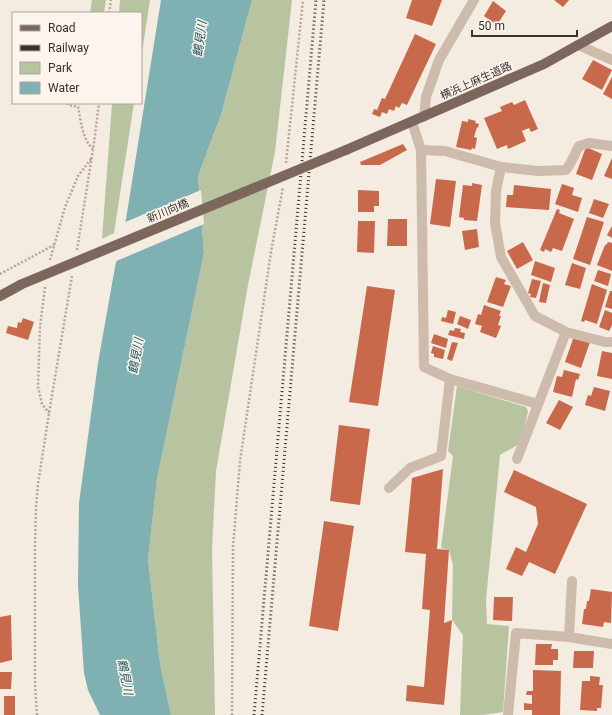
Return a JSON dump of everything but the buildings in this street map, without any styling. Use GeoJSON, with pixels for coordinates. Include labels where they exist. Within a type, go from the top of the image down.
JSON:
{"type":"FeatureCollection","features":[{"type":"Feature","properties":{"kind":"main road","name":"横浜上麻生道路"},"geometry":{"type":"LineString","coordinates":[[346,150],[544,64],[612,26]]}},
{"type":"Feature","properties":{"kind":"main road","name":"新川向橋"},"geometry":{"type":"LineString","coordinates":[[0,296],[22,284],[346,150]]}},
{"type":"Feature","properties":{"kind":"street"},"geometry":{"type":"LineString","coordinates":[[424,117],[426,97],[439,60],[474,0]]}},
{"type":"Feature","properties":{"kind":"street"},"geometry":{"type":"LineString","coordinates":[[578,45],[612,60]]}},
{"type":"Feature","properties":{"kind":"street"},"geometry":{"type":"LineString","coordinates":[[412,122],[421,150],[424,367],[450,379],[538,404]]}},
{"type":"Feature","properties":{"kind":"street"},"geometry":{"type":"LineString","coordinates":[[421,150],[445,151],[501,167],[538,171],[566,170],[579,146],[589,143],[612,146]]}},
{"type":"Feature","properties":{"kind":"street"},"geometry":{"type":"LineString","coordinates":[[501,167],[496,191],[495,223],[501,257],[535,316],[566,332],[605,342],[612,342]]}},
{"type":"Feature","properties":{"kind":"street"},"geometry":{"type":"LineString","coordinates":[[517,459],[566,332]]}},
{"type":"Feature","properties":{"kind":"street"},"geometry":{"type":"LineString","coordinates":[[389,488],[410,468],[441,456],[450,379]]}},
{"type":"Feature","properties":{"kind":"street"},"geometry":{"type":"LineString","coordinates":[[569,637],[572,581]]}},
{"type":"Feature","properties":{"kind":"street"},"geometry":{"type":"LineString","coordinates":[[508,715],[516,632],[569,637],[612,644]]}},
{"type":"Feature","properties":{"kind":"path"},"geometry":{"type":"LineString","coordinates":[[109,12],[111,0]]}},
{"type":"Feature","properties":{"kind":"path"},"geometry":{"type":"LineString","coordinates":[[285,169],[303,0]]}},
{"type":"Feature","properties":{"kind":"path"},"geometry":{"type":"LineString","coordinates":[[68,104],[78,107],[86,140],[88,145],[93,149]]}},
{"type":"Feature","properties":{"kind":"path"},"geometry":{"type":"LineString","coordinates":[[76,252],[99,104]]}},
{"type":"Feature","properties":{"kind":"path"},"geometry":{"type":"LineString","coordinates":[[232,715],[233,547],[240,461],[271,252],[282,198],[283,184]]}},
{"type":"Feature","properties":{"kind":"path"},"geometry":{"type":"LineString","coordinates":[[0,274],[55,245]]}},
{"type":"Feature","properties":{"kind":"path"},"geometry":{"type":"LineString","coordinates":[[37,715],[35,684],[35,544],[38,492],[72,273]]}},
{"type":"Feature","properties":{"kind":"green space"},"geometry":{"type":"Polygon","coordinates":[[[92,0],[106,0],[104,12],[90,12],[92,0]]]}},
{"type":"Feature","properties":{"kind":"green space"},"geometry":{"type":"Polygon","coordinates":[[[120,0],[150,0],[142,52],[142,12],[119,12],[120,0]]]}},
{"type":"Feature","properties":{"kind":"green space"},"geometry":{"type":"Polygon","coordinates":[[[252,0],[292,0],[275,152],[248,285],[216,471],[212,549],[215,715],[171,715],[160,664],[148,558],[157,479],[204,253],[198,176],[221,115],[252,0]]]}},
{"type":"Feature","properties":{"kind":"green space"},"geometry":{"type":"Polygon","coordinates":[[[112,104],[134,104],[114,233],[102,239],[112,104]]]}},
{"type":"Feature","properties":{"kind":"green space"},"geometry":{"type":"Polygon","coordinates":[[[457,386],[526,407],[528,411],[521,443],[500,455],[486,600],[487,624],[509,626],[503,712],[483,715],[460,715],[463,635],[452,620],[453,565],[449,550],[441,548],[453,456],[448,451],[457,386]]]}},
{"type":"Feature","properties":{"kind":"water","name":"鶴見川"},"geometry":{"type":"Polygon","coordinates":[[[161,0],[252,0],[221,115],[198,176],[204,253],[157,479],[148,559],[160,664],[171,715],[100,715],[88,690],[84,673],[78,585],[79,503],[98,363],[115,267],[126,219],[161,0]]]}},
{"type":"Feature","properties":{"kind":"pier"},"geometry":{"type":"Polygon","coordinates":[[[201,190],[204,224],[114,262],[123,223],[201,190]]]}},
{"type":"Feature","properties":{"kind":"railway"},"geometry":{"type":"LineString","coordinates":[[254,715],[316,0]]}},
{"type":"Feature","properties":{"kind":"railway"},"geometry":{"type":"LineString","coordinates":[[262,715],[324,0]]}}]}
